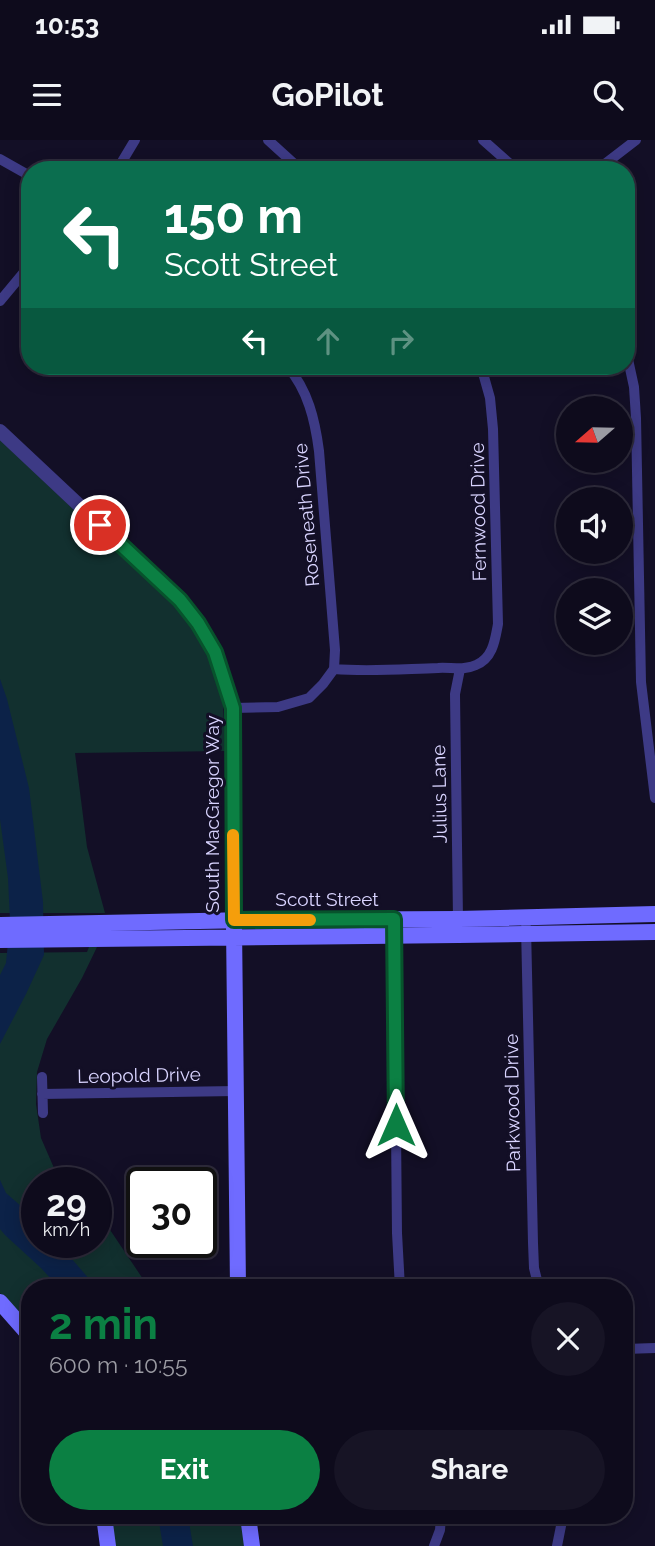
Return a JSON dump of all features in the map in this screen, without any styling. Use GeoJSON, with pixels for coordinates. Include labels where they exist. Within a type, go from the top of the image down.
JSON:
{"type":"FeatureCollection","features":[{"type":"Feature","properties":{"kind":"main road","name":"Scott Street"},"geometry":{"type":"LineString","coordinates":[[0,925],[88,930],[394,928],[526,925],[655,914]]}},
{"type":"Feature","properties":{"kind":"main road","name":"Scott Street"},"geometry":{"type":"LineString","coordinates":[[394,928],[458,919],[655,932]]}},
{"type":"Feature","properties":{"kind":"main road","name":"South MacGregor Way"},"geometry":{"type":"LineString","coordinates":[[234,928],[237,1279]]}},
{"type":"Feature","properties":{"kind":"main road","name":"Scott Street"},"geometry":{"type":"LineString","coordinates":[[0,940],[88,930]]}},
{"type":"Feature","properties":{"kind":"main road"},"geometry":{"type":"LineString","coordinates":[[0,1302],[21,1326]]}},
{"type":"Feature","properties":{"kind":"main road"},"geometry":{"type":"LineString","coordinates":[[105,1524],[108,1546]]}},
{"type":"Feature","properties":{"kind":"main road"},"geometry":{"type":"LineString","coordinates":[[249,1524],[252,1546]]}},
{"type":"Feature","properties":{"kind":"street"},"geometry":{"type":"LineString","coordinates":[[122,161],[135,140]]}},
{"type":"Feature","properties":{"kind":"street"},"geometry":{"type":"LineString","coordinates":[[268,140],[291,161]]}},
{"type":"Feature","properties":{"kind":"street"},"geometry":{"type":"LineString","coordinates":[[484,140],[507,161]]}},
{"type":"Feature","properties":{"kind":"street"},"geometry":{"type":"LineString","coordinates":[[609,161],[636,140]]}},
{"type":"Feature","properties":{"kind":"street"},"geometry":{"type":"LineString","coordinates":[[0,159],[21,171]]}},
{"type":"Feature","properties":{"kind":"street"},"geometry":{"type":"LineString","coordinates":[[0,301],[21,276]]}},
{"type":"Feature","properties":{"kind":"street","name":"Roseneath Drive"},"geometry":{"type":"LineString","coordinates":[[295,375],[315,420],[335,650],[334,668]]}},
{"type":"Feature","properties":{"kind":"street","name":"Fernwood Drive"},"geometry":{"type":"LineString","coordinates":[[460,669],[476,665],[488,657],[498,624],[493,429],[490,398],[484,375]]}},
{"type":"Feature","properties":{"kind":"street"},"geometry":{"type":"LineString","coordinates":[[631,375],[636,418],[641,682],[655,798]]}},
{"type":"Feature","properties":{"kind":"street","name":"South MacGregor Way"},"geometry":{"type":"LineString","coordinates":[[0,431],[180,600],[215,652],[233,708],[234,928]]}},
{"type":"Feature","properties":{"kind":"street"},"geometry":{"type":"LineString","coordinates":[[233,708],[278,707],[309,698],[334,668],[360,671],[443,667],[460,669]]}},
{"type":"Feature","properties":{"kind":"street","name":"Julius Lane"},"geometry":{"type":"LineString","coordinates":[[458,919],[456,694],[460,669]]}},
{"type":"Feature","properties":{"kind":"street","name":"Parkwood Drive"},"geometry":{"type":"LineString","coordinates":[[526,925],[533,1243],[537,1279]]}},
{"type":"Feature","properties":{"kind":"street"},"geometry":{"type":"LineString","coordinates":[[394,928],[400,1279]]}},
{"type":"Feature","properties":{"kind":"street"},"geometry":{"type":"LineString","coordinates":[[42,1077],[43,1112]]}},
{"type":"Feature","properties":{"kind":"street","name":"Leopold Drive"},"geometry":{"type":"LineString","coordinates":[[42,1094],[236,1091]]}},
{"type":"Feature","properties":{"kind":"street"},"geometry":{"type":"LineString","coordinates":[[633,1349],[655,1348]]}},
{"type":"Feature","properties":{"kind":"street"},"geometry":{"type":"LineString","coordinates":[[434,1546],[440,1524]]}},
{"type":"Feature","properties":{"kind":"street"},"geometry":{"type":"LineString","coordinates":[[557,1546],[561,1524]]}},
{"type":"Feature","properties":{"kind":"green space"},"geometry":{"type":"Polygon","coordinates":[[[0,440],[181,611],[209,657],[223,702],[225,751],[75,753],[87,847],[105,913],[0,913],[0,440]]]}},
{"type":"Feature","properties":{"kind":"green space"},"geometry":{"type":"Polygon","coordinates":[[[89,947],[97,947],[47,1039],[37,1072],[36,1104],[41,1138],[54,1167],[21,1167],[21,1258],[112,1258],[112,1233],[126,1258],[129,1258],[143,1279],[21,1279],[21,1316],[0,1293],[0,953],[87,952],[89,947]]]}},
{"type":"Feature","properties":{"kind":"green space"},"geometry":{"type":"Polygon","coordinates":[[[112,1524],[244,1524],[248,1546],[114,1546],[112,1524]]]}},
{"type":"Feature","properties":{"kind":"water"},"geometry":{"type":"Polygon","coordinates":[[[0,679],[29,788],[43,902],[44,955],[0,1044],[0,975],[6,963],[10,921],[8,878],[0,819],[0,679]]]}},
{"type":"Feature","properties":{"kind":"water"},"geometry":{"type":"Polygon","coordinates":[[[0,1180],[6,1193],[21,1206],[21,1250],[0,1229],[0,1180]]]}},
{"type":"Feature","properties":{"kind":"water"},"geometry":{"type":"Polygon","coordinates":[[[30,1258],[71,1258],[89,1279],[51,1279],[30,1258]]]}},
{"type":"Feature","properties":{"kind":"water"},"geometry":{"type":"Polygon","coordinates":[[[159,1524],[189,1524],[193,1546],[163,1546],[159,1524]]]}},
{"type":"Feature","properties":{"kind":"slow traffic"},"geometry":{"type":"LineString","coordinates":[[233,835],[234,920],[310,920]]}},
{"type":"Feature","properties":{"kind":"route"},"geometry":{"type":"LineString","coordinates":[[100,525],[180,600],[215,652],[233,708],[234,920],[394,919],[396,1125]]}}]}
